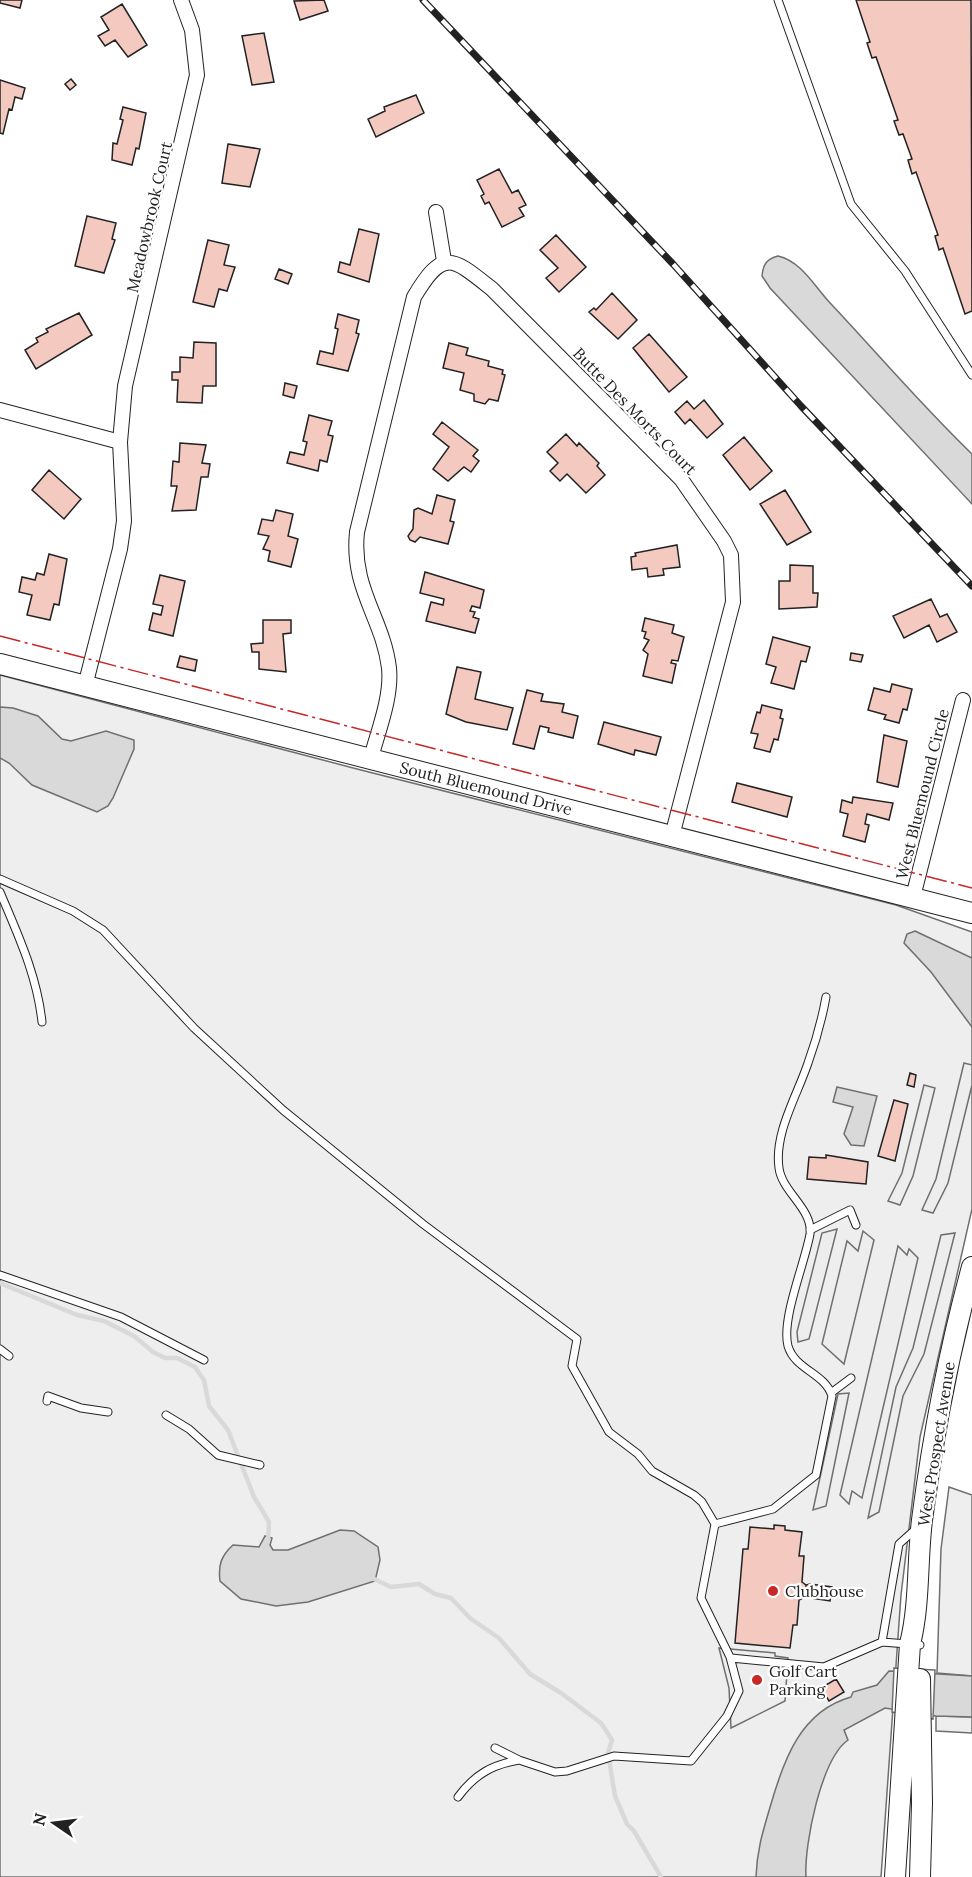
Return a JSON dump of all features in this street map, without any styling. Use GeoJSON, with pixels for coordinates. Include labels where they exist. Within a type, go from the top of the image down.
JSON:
{"type":"FeatureCollection","features":[{"type":"Feature","properties":{"kind":"main road","name":"South Bluemound Drive"},"geometry":{"type":"LineString","coordinates":[[0,664],[972,913]]}},
{"type":"Feature","properties":{"kind":"main road","name":"West Prospect Avenue"},"geometry":{"type":"LineString","coordinates":[[895,1877],[913,1719],[915,1622],[922,1523],[937,1418],[972,1267]]}},
{"type":"Feature","properties":{"kind":"main road","name":"West Prospect Avenue"},"geometry":{"type":"LineString","coordinates":[[913,1719],[922,1803],[920,1877]]}},
{"type":"Feature","properties":{"kind":"street","name":"Meadowbrook Court"},"geometry":{"type":"LineString","coordinates":[[85,686],[120,549],[124,521],[120,442],[126,386],[197,75],[192,30],[181,0]]}},
{"type":"Feature","properties":{"kind":"street"},"geometry":{"type":"LineString","coordinates":[[371,758],[385,700],[389,669],[380,636],[362,590],[355,561],[357,532],[414,297],[436,264],[444,261],[436,212]]}},
{"type":"Feature","properties":{"kind":"street","name":"Butte Des Morts Court"},"geometry":{"type":"LineString","coordinates":[[444,261],[459,265],[492,289],[681,479],[724,541],[731,555],[732,602],[672,836]]}},
{"type":"Feature","properties":{"kind":"street"},"geometry":{"type":"LineString","coordinates":[[0,410],[120,442]]}},
{"type":"Feature","properties":{"kind":"street","name":"West Bluemound Circle"},"geometry":{"type":"LineString","coordinates":[[913,897],[963,700]]}},
{"type":"Feature","properties":{"kind":"lane"},"geometry":{"type":"LineString","coordinates":[[778,0],[851,204],[905,270],[972,375]]}},
{"type":"Feature","properties":{"kind":"lane"},"geometry":{"type":"LineString","coordinates":[[0,879],[73,911],[103,930],[194,1028],[283,1110],[423,1224],[577,1339],[572,1366],[609,1432],[638,1454],[652,1471],[694,1495],[702,1502],[715,1524],[701,1598],[731,1658],[739,1690],[736,1702],[691,1761],[614,1756],[603,1757],[561,1772],[546,1770],[495,1748]]}},
{"type":"Feature","properties":{"kind":"lane"},"geometry":{"type":"LineString","coordinates":[[0,892],[29,961],[40,1003],[42,1022]]}},
{"type":"Feature","properties":{"kind":"lane"},"geometry":{"type":"LineString","coordinates":[[715,1524],[773,1509],[816,1475],[830,1410],[831,1392],[821,1380],[799,1364],[793,1356],[786,1337],[810,1230],[801,1208],[783,1180],[779,1169],[783,1131],[818,1033],[826,997]]}},
{"type":"Feature","properties":{"kind":"lane"},"geometry":{"type":"LineString","coordinates":[[810,1230],[850,1210],[856,1225]]}},
{"type":"Feature","properties":{"kind":"lane"},"geometry":{"type":"LineString","coordinates":[[0,1275],[121,1317],[204,1360]]}},
{"type":"Feature","properties":{"kind":"lane"},"geometry":{"type":"LineString","coordinates":[[0,1349],[9,1356]]}},
{"type":"Feature","properties":{"kind":"lane"},"geometry":{"type":"LineString","coordinates":[[831,1392],[851,1378]]}},
{"type":"Feature","properties":{"kind":"lane"},"geometry":{"type":"LineString","coordinates":[[47,1401],[48,1396],[81,1408],[108,1413]]}},
{"type":"Feature","properties":{"kind":"lane"},"geometry":{"type":"LineString","coordinates":[[166,1415],[189,1429],[220,1456],[257,1465]]}},
{"type":"Feature","properties":{"kind":"lane"},"geometry":{"type":"LineString","coordinates":[[882,1642],[899,1544],[922,1523]]}},
{"type":"Feature","properties":{"kind":"lane"},"geometry":{"type":"LineString","coordinates":[[731,1658],[824,1667],[882,1642],[915,1644]]}},
{"type":"Feature","properties":{"kind":"lane"},"geometry":{"type":"LineString","coordinates":[[458,1797],[471,1780],[487,1768],[519,1760]]}},
{"type":"Feature","properties":{"kind":"shaded area"},"geometry":{"type":"Polygon","coordinates":[[[778,256],[795,264],[808,276],[918,399],[972,454],[972,504],[770,288],[762,276],[763,269],[768,261],[778,256]]]}},
{"type":"Feature","properties":{"kind":"shaded area"},"geometry":{"type":"Polygon","coordinates":[[[0,675],[357,769],[896,905],[972,932],[972,1209],[920,1437],[901,1595],[881,1877],[0,1877],[0,675]]]}},
{"type":"Feature","properties":{"kind":"shaded area"},"geometry":{"type":"Polygon","coordinates":[[[0,707],[13,708],[38,716],[62,739],[71,741],[106,731],[134,740],[134,749],[108,806],[97,812],[32,785],[9,763],[0,758],[0,707]]]}},
{"type":"Feature","properties":{"kind":"shaded area"},"geometry":{"type":"Polygon","coordinates":[[[915,931],[972,958],[972,1027],[931,972],[904,943],[907,934],[915,931]]]}},
{"type":"Feature","properties":{"kind":"shaded area"},"geometry":{"type":"Polygon","coordinates":[[[964,1063],[972,1065],[972,1085],[948,1183],[933,1213],[922,1210],[936,1179],[964,1063]]]}},
{"type":"Feature","properties":{"kind":"shaded area"},"geometry":{"type":"Polygon","coordinates":[[[924,1085],[935,1088],[913,1176],[900,1205],[888,1201],[902,1173],[924,1085]]]}},
{"type":"Feature","properties":{"kind":"shaded area"},"geometry":{"type":"Polygon","coordinates":[[[837,1087],[877,1096],[864,1146],[851,1145],[844,1134],[853,1107],[833,1102],[837,1087]]]}},
{"type":"Feature","properties":{"kind":"shaded area"},"geometry":{"type":"Polygon","coordinates":[[[837,1229],[809,1339],[798,1342],[797,1332],[822,1233],[837,1229]]]}},
{"type":"Feature","properties":{"kind":"shaded area"},"geometry":{"type":"Polygon","coordinates":[[[863,1231],[874,1240],[844,1364],[822,1344],[847,1241],[858,1251],[863,1231]]]}},
{"type":"Feature","properties":{"kind":"shaded area"},"geometry":{"type":"Polygon","coordinates":[[[955,1233],[924,1354],[903,1396],[879,1512],[868,1518],[896,1387],[913,1348],[941,1235],[955,1233]]]}},
{"type":"Feature","properties":{"kind":"shaded area"},"geometry":{"type":"Polygon","coordinates":[[[898,1246],[907,1255],[909,1249],[918,1258],[862,1498],[852,1491],[849,1504],[840,1495],[898,1246]]]}},
{"type":"Feature","properties":{"kind":"shaded area"},"geometry":{"type":"Polygon","coordinates":[[[849,1393],[826,1506],[813,1510],[838,1394],[849,1393]]]}},
{"type":"Feature","properties":{"kind":"shaded area"},"geometry":{"type":"Polygon","coordinates":[[[949,1487],[972,1495],[972,1676],[937,1673],[941,1549],[949,1487]]]}},
{"type":"Feature","properties":{"kind":"shaded area"},"geometry":{"type":"Polygon","coordinates":[[[340,1530],[354,1531],[378,1547],[380,1560],[375,1581],[308,1602],[276,1606],[241,1599],[220,1581],[221,1561],[233,1545],[259,1547],[265,1536],[272,1538],[270,1545],[273,1550],[288,1550],[340,1530]]]}},
{"type":"Feature","properties":{"kind":"shaded area","name":"Golf Cart Parking"},"geometry":{"type":"Polygon","coordinates":[[[719,1648],[775,1653],[775,1656],[788,1658],[785,1701],[731,1728],[729,1688],[719,1648]]]}},
{"type":"Feature","properties":{"kind":"shaded area"},"geometry":{"type":"Polygon","coordinates":[[[889,1671],[972,1676],[972,1717],[936,1716],[885,1708],[844,1730],[848,1740],[838,1750],[830,1765],[816,1804],[808,1845],[806,1877],[756,1877],[759,1849],[776,1787],[797,1739],[819,1713],[851,1697],[853,1692],[877,1685],[889,1671]]]}},
{"type":"Feature","properties":{"kind":"shaded area"},"geometry":{"type":"Polygon","coordinates":[[[936,1716],[972,1717],[972,1733],[936,1731],[936,1716]]]}},
{"type":"Feature","properties":{"kind":"pier"},"geometry":{"type":"Polygon","coordinates":[[[894,1668],[935,1670],[933,1719],[892,1712],[894,1668]]]}},
{"type":"Feature","properties":{"kind":"building"},"geometry":{"type":"Polygon","coordinates":[[[0,0],[22,0],[20,8],[0,3],[0,0]]]}},
{"type":"Feature","properties":{"kind":"building"},"geometry":{"type":"Polygon","coordinates":[[[324,0],[328,11],[300,20],[294,1],[324,0]]]}},
{"type":"Feature","properties":{"kind":"building"},"geometry":{"type":"Polygon","coordinates":[[[856,0],[971,0],[972,311],[965,314],[943,248],[939,250],[935,236],[938,235],[916,172],[912,174],[908,160],[912,159],[903,134],[899,135],[894,121],[898,120],[876,57],[872,58],[867,43],[870,42],[856,0]]]}},
{"type":"Feature","properties":{"kind":"building"},"geometry":{"type":"Polygon","coordinates":[[[122,4],[147,45],[128,57],[115,40],[105,46],[98,36],[109,30],[101,17],[122,4]]]}},
{"type":"Feature","properties":{"kind":"building"},"geometry":{"type":"Polygon","coordinates":[[[264,33],[274,82],[252,85],[242,36],[264,33]]]}},
{"type":"Feature","properties":{"kind":"building"},"geometry":{"type":"Polygon","coordinates":[[[71,79],[76,85],[70,90],[65,84],[71,79]]]}},
{"type":"Feature","properties":{"kind":"building"},"geometry":{"type":"Polygon","coordinates":[[[0,80],[25,88],[22,99],[15,97],[12,110],[9,109],[3,134],[0,133],[0,80]]]}},
{"type":"Feature","properties":{"kind":"building"},"geometry":{"type":"Polygon","coordinates":[[[416,95],[424,113],[376,137],[368,119],[385,111],[384,107],[416,95]]]}},
{"type":"Feature","properties":{"kind":"building"},"geometry":{"type":"Polygon","coordinates":[[[123,107],[146,113],[139,149],[136,148],[132,165],[112,160],[113,143],[117,144],[123,120],[120,119],[123,107]]]}},
{"type":"Feature","properties":{"kind":"building"},"geometry":{"type":"Polygon","coordinates":[[[228,144],[260,149],[250,187],[222,183],[228,144]]]}},
{"type":"Feature","properties":{"kind":"building"},"geometry":{"type":"Polygon","coordinates":[[[499,169],[512,193],[518,190],[526,205],[519,208],[524,216],[502,227],[489,202],[485,204],[481,196],[484,194],[477,180],[499,169]]]}},
{"type":"Feature","properties":{"kind":"building"},"geometry":{"type":"Polygon","coordinates":[[[87,216],[116,223],[112,239],[115,240],[104,273],[75,266],[87,216]]]}},
{"type":"Feature","properties":{"kind":"building"},"geometry":{"type":"Polygon","coordinates":[[[359,229],[379,234],[369,282],[338,272],[340,262],[350,265],[359,229]]]}},
{"type":"Feature","properties":{"kind":"building"},"geometry":{"type":"Polygon","coordinates":[[[556,235],[586,267],[559,292],[546,278],[558,268],[540,250],[556,235]]]}},
{"type":"Feature","properties":{"kind":"building"},"geometry":{"type":"Polygon","coordinates":[[[208,240],[229,245],[224,265],[235,267],[227,291],[219,289],[214,307],[193,302],[208,240]]]}},
{"type":"Feature","properties":{"kind":"building"},"geometry":{"type":"Polygon","coordinates":[[[279,269],[292,274],[288,284],[275,279],[279,269]]]}},
{"type":"Feature","properties":{"kind":"building"},"geometry":{"type":"Polygon","coordinates":[[[612,293],[637,320],[618,339],[589,312],[594,308],[596,310],[612,293]]]}},
{"type":"Feature","properties":{"kind":"building"},"geometry":{"type":"Polygon","coordinates":[[[79,313],[92,335],[36,369],[25,350],[38,342],[36,338],[48,332],[46,329],[79,313]]]}},
{"type":"Feature","properties":{"kind":"building"},"geometry":{"type":"Polygon","coordinates":[[[338,314],[359,320],[356,333],[359,334],[348,371],[317,364],[320,351],[333,354],[338,329],[335,328],[338,314]]]}},
{"type":"Feature","properties":{"kind":"building"},"geometry":{"type":"Polygon","coordinates":[[[649,334],[687,377],[669,392],[633,348],[649,334]]]}},
{"type":"Feature","properties":{"kind":"building"},"geometry":{"type":"Polygon","coordinates":[[[194,342],[216,343],[216,386],[203,386],[202,403],[177,402],[178,380],[172,380],[172,372],[180,372],[180,357],[193,358],[194,342]]]}},
{"type":"Feature","properties":{"kind":"building"},"geometry":{"type":"Polygon","coordinates":[[[449,343],[468,348],[466,355],[489,361],[488,366],[503,370],[502,374],[505,375],[498,401],[489,399],[485,404],[474,401],[474,394],[460,390],[464,373],[443,368],[449,343]]]}},
{"type":"Feature","properties":{"kind":"building"},"geometry":{"type":"Polygon","coordinates":[[[285,383],[297,386],[294,398],[283,395],[285,383]]]}},
{"type":"Feature","properties":{"kind":"building"},"geometry":{"type":"Polygon","coordinates":[[[704,400],[723,424],[707,438],[690,419],[685,424],[675,412],[687,401],[694,409],[704,400]]]}},
{"type":"Feature","properties":{"kind":"building"},"geometry":{"type":"Polygon","coordinates":[[[309,415],[332,421],[328,435],[333,436],[327,462],[320,460],[318,471],[287,463],[290,452],[304,455],[307,442],[303,441],[309,415]]]}},
{"type":"Feature","properties":{"kind":"building"},"geometry":{"type":"Polygon","coordinates":[[[442,422],[478,450],[473,456],[479,461],[471,472],[464,467],[448,481],[433,469],[449,447],[433,434],[442,422]]]}},
{"type":"Feature","properties":{"kind":"building"},"geometry":{"type":"Polygon","coordinates":[[[566,434],[577,446],[579,443],[599,463],[597,466],[605,475],[586,493],[567,474],[560,481],[550,471],[558,463],[547,452],[566,434]]]}},
{"type":"Feature","properties":{"kind":"building"},"geometry":{"type":"Polygon","coordinates":[[[744,437],[772,471],[750,490],[723,455],[744,437]]]}},
{"type":"Feature","properties":{"kind":"building"},"geometry":{"type":"Polygon","coordinates":[[[180,443],[206,445],[202,463],[210,464],[208,477],[201,477],[196,510],[172,511],[177,486],[171,486],[173,461],[179,462],[180,443]]]}},
{"type":"Feature","properties":{"kind":"building"},"geometry":{"type":"Polygon","coordinates":[[[49,470],[81,499],[64,519],[32,490],[49,470]]]}},
{"type":"Feature","properties":{"kind":"building"},"geometry":{"type":"Polygon","coordinates":[[[785,490],[811,532],[787,545],[760,504],[785,490]]]}},
{"type":"Feature","properties":{"kind":"building"},"geometry":{"type":"Polygon","coordinates":[[[437,495],[455,500],[450,521],[454,522],[448,544],[420,537],[415,542],[410,540],[408,536],[413,529],[414,510],[418,508],[432,514],[437,495]]]}},
{"type":"Feature","properties":{"kind":"building"},"geometry":{"type":"Polygon","coordinates":[[[276,510],[293,514],[288,536],[298,539],[291,567],[268,561],[270,551],[263,549],[269,536],[258,534],[262,519],[273,521],[276,510]]]}},
{"type":"Feature","properties":{"kind":"building"},"geometry":{"type":"Polygon","coordinates":[[[677,545],[680,567],[663,569],[664,575],[648,577],[647,568],[632,570],[631,557],[636,556],[635,553],[677,545]]]}},
{"type":"Feature","properties":{"kind":"building"},"geometry":{"type":"Polygon","coordinates":[[[49,554],[67,559],[59,605],[54,604],[50,620],[27,615],[32,595],[19,592],[22,577],[35,580],[37,573],[44,575],[49,554]]]}},
{"type":"Feature","properties":{"kind":"building"},"geometry":{"type":"Polygon","coordinates":[[[790,565],[813,566],[813,593],[818,593],[817,607],[779,609],[779,581],[790,581],[790,565]]]}},
{"type":"Feature","properties":{"kind":"building"},"geometry":{"type":"Polygon","coordinates":[[[425,572],[484,590],[480,608],[472,606],[470,611],[475,612],[473,617],[479,619],[475,633],[426,621],[431,602],[443,605],[444,599],[420,593],[425,572]]]}},
{"type":"Feature","properties":{"kind":"building"},"geometry":{"type":"Polygon","coordinates":[[[160,575],[185,581],[173,636],[149,630],[153,613],[161,615],[163,606],[153,604],[160,575]]]}},
{"type":"Feature","properties":{"kind":"building"},"geometry":{"type":"Polygon","coordinates":[[[931,599],[940,617],[947,614],[957,632],[937,642],[929,625],[904,638],[893,616],[931,599]]]}},
{"type":"Feature","properties":{"kind":"building"},"geometry":{"type":"Polygon","coordinates":[[[645,618],[674,625],[672,633],[684,637],[678,661],[672,660],[671,663],[676,664],[672,683],[643,676],[648,654],[643,650],[649,640],[644,638],[646,632],[642,631],[645,618]]]}},
{"type":"Feature","properties":{"kind":"building"},"geometry":{"type":"Polygon","coordinates":[[[263,620],[291,620],[291,633],[283,634],[286,672],[259,669],[259,652],[252,652],[251,644],[263,643],[263,620]]]}},
{"type":"Feature","properties":{"kind":"building"},"geometry":{"type":"Polygon","coordinates":[[[773,637],[810,647],[806,662],[801,661],[794,689],[771,683],[776,667],[766,664],[773,637]]]}},
{"type":"Feature","properties":{"kind":"building"},"geometry":{"type":"Polygon","coordinates":[[[851,653],[863,655],[861,662],[850,660],[851,653]]]}},
{"type":"Feature","properties":{"kind":"building"},"geometry":{"type":"Polygon","coordinates":[[[180,656],[197,660],[195,671],[177,667],[180,656]]]}},
{"type":"Feature","properties":{"kind":"building"},"geometry":{"type":"Polygon","coordinates":[[[457,667],[481,672],[475,699],[513,708],[507,730],[466,722],[446,714],[457,667]]]}},
{"type":"Feature","properties":{"kind":"building"},"geometry":{"type":"Polygon","coordinates":[[[892,684],[912,689],[907,710],[903,709],[899,723],[884,719],[886,715],[868,710],[874,688],[890,692],[892,684]]]}},
{"type":"Feature","properties":{"kind":"building"},"geometry":{"type":"Polygon","coordinates":[[[527,690],[543,694],[541,701],[564,704],[562,712],[578,716],[573,738],[548,732],[549,728],[540,726],[534,749],[513,744],[527,690]]]}},
{"type":"Feature","properties":{"kind":"building"},"geometry":{"type":"Polygon","coordinates":[[[762,705],[782,710],[780,718],[783,719],[778,740],[774,739],[770,752],[754,748],[758,734],[751,733],[757,712],[760,713],[762,705]]]}},
{"type":"Feature","properties":{"kind":"building"},"geometry":{"type":"Polygon","coordinates":[[[604,722],[661,737],[656,755],[635,750],[634,755],[598,744],[604,722]]]}},
{"type":"Feature","properties":{"kind":"building"},"geometry":{"type":"Polygon","coordinates":[[[884,735],[907,741],[898,787],[877,782],[884,735]]]}},
{"type":"Feature","properties":{"kind":"building"},"geometry":{"type":"Polygon","coordinates":[[[737,783],[792,797],[787,817],[732,802],[737,783]]]}},
{"type":"Feature","properties":{"kind":"building"},"geometry":{"type":"Polygon","coordinates":[[[853,797],[893,803],[889,820],[867,814],[865,824],[869,825],[865,842],[843,836],[848,814],[840,812],[842,800],[852,803],[853,797]]]}},
{"type":"Feature","properties":{"kind":"building"},"geometry":{"type":"Polygon","coordinates":[[[910,1073],[916,1075],[914,1087],[907,1085],[910,1073]]]}},
{"type":"Feature","properties":{"kind":"building"},"geometry":{"type":"Polygon","coordinates":[[[894,1100],[908,1104],[895,1161],[878,1156],[894,1100]]]}},
{"type":"Feature","properties":{"kind":"building"},"geometry":{"type":"Polygon","coordinates":[[[826,1155],[868,1162],[866,1184],[807,1179],[809,1157],[826,1158],[826,1155]]]}},
{"type":"Feature","properties":{"kind":"building","name":"Clubhouse"},"geometry":{"type":"Polygon","coordinates":[[[774,1525],[785,1526],[785,1530],[802,1532],[799,1556],[804,1556],[802,1582],[806,1585],[805,1597],[799,1600],[797,1625],[793,1625],[790,1648],[735,1643],[743,1549],[748,1549],[750,1527],[774,1529],[774,1525]]]}},
{"type":"Feature","properties":{"kind":"building"},"geometry":{"type":"Polygon","coordinates":[[[806,1585],[832,1587],[830,1601],[805,1597],[806,1585]]]}},
{"type":"Feature","properties":{"kind":"building"},"geometry":{"type":"Polygon","coordinates":[[[836,1679],[844,1692],[829,1701],[821,1688],[836,1679]]]}},
{"type":"Feature","properties":{"kind":"waterway"},"geometry":{"type":"LineString","coordinates":[[0,1283],[77,1315],[104,1321],[134,1336],[153,1352],[165,1358],[177,1358],[195,1367],[204,1380],[209,1406],[228,1430],[254,1497],[269,1522],[268,1542]]}},
{"type":"Feature","properties":{"kind":"waterway"},"geometry":{"type":"LineString","coordinates":[[370,1577],[391,1587],[419,1584],[435,1594],[451,1598],[471,1619],[499,1638],[530,1674],[561,1693],[601,1723],[612,1740],[608,1753],[615,1796],[627,1824],[634,1831],[661,1877]]}},
{"type":"Feature","properties":{"kind":"railway"},"geometry":{"type":"LineString","coordinates":[[423,0],[673,264],[801,406],[972,586]]}},
{"type":"Feature","properties":{"kind":"power"},"geometry":{"type":"LineString","coordinates":[[0,636],[972,888]]}},
{"type":"Feature","properties":{"kind":"place","name":"Clubhouse"},"geometry":{"type":"Point","coordinates":[773,1591]}},
{"type":"Feature","properties":{"kind":"place","name":"Golf Cart Parking"},"geometry":{"type":"Point","coordinates":[757,1680]}}]}
